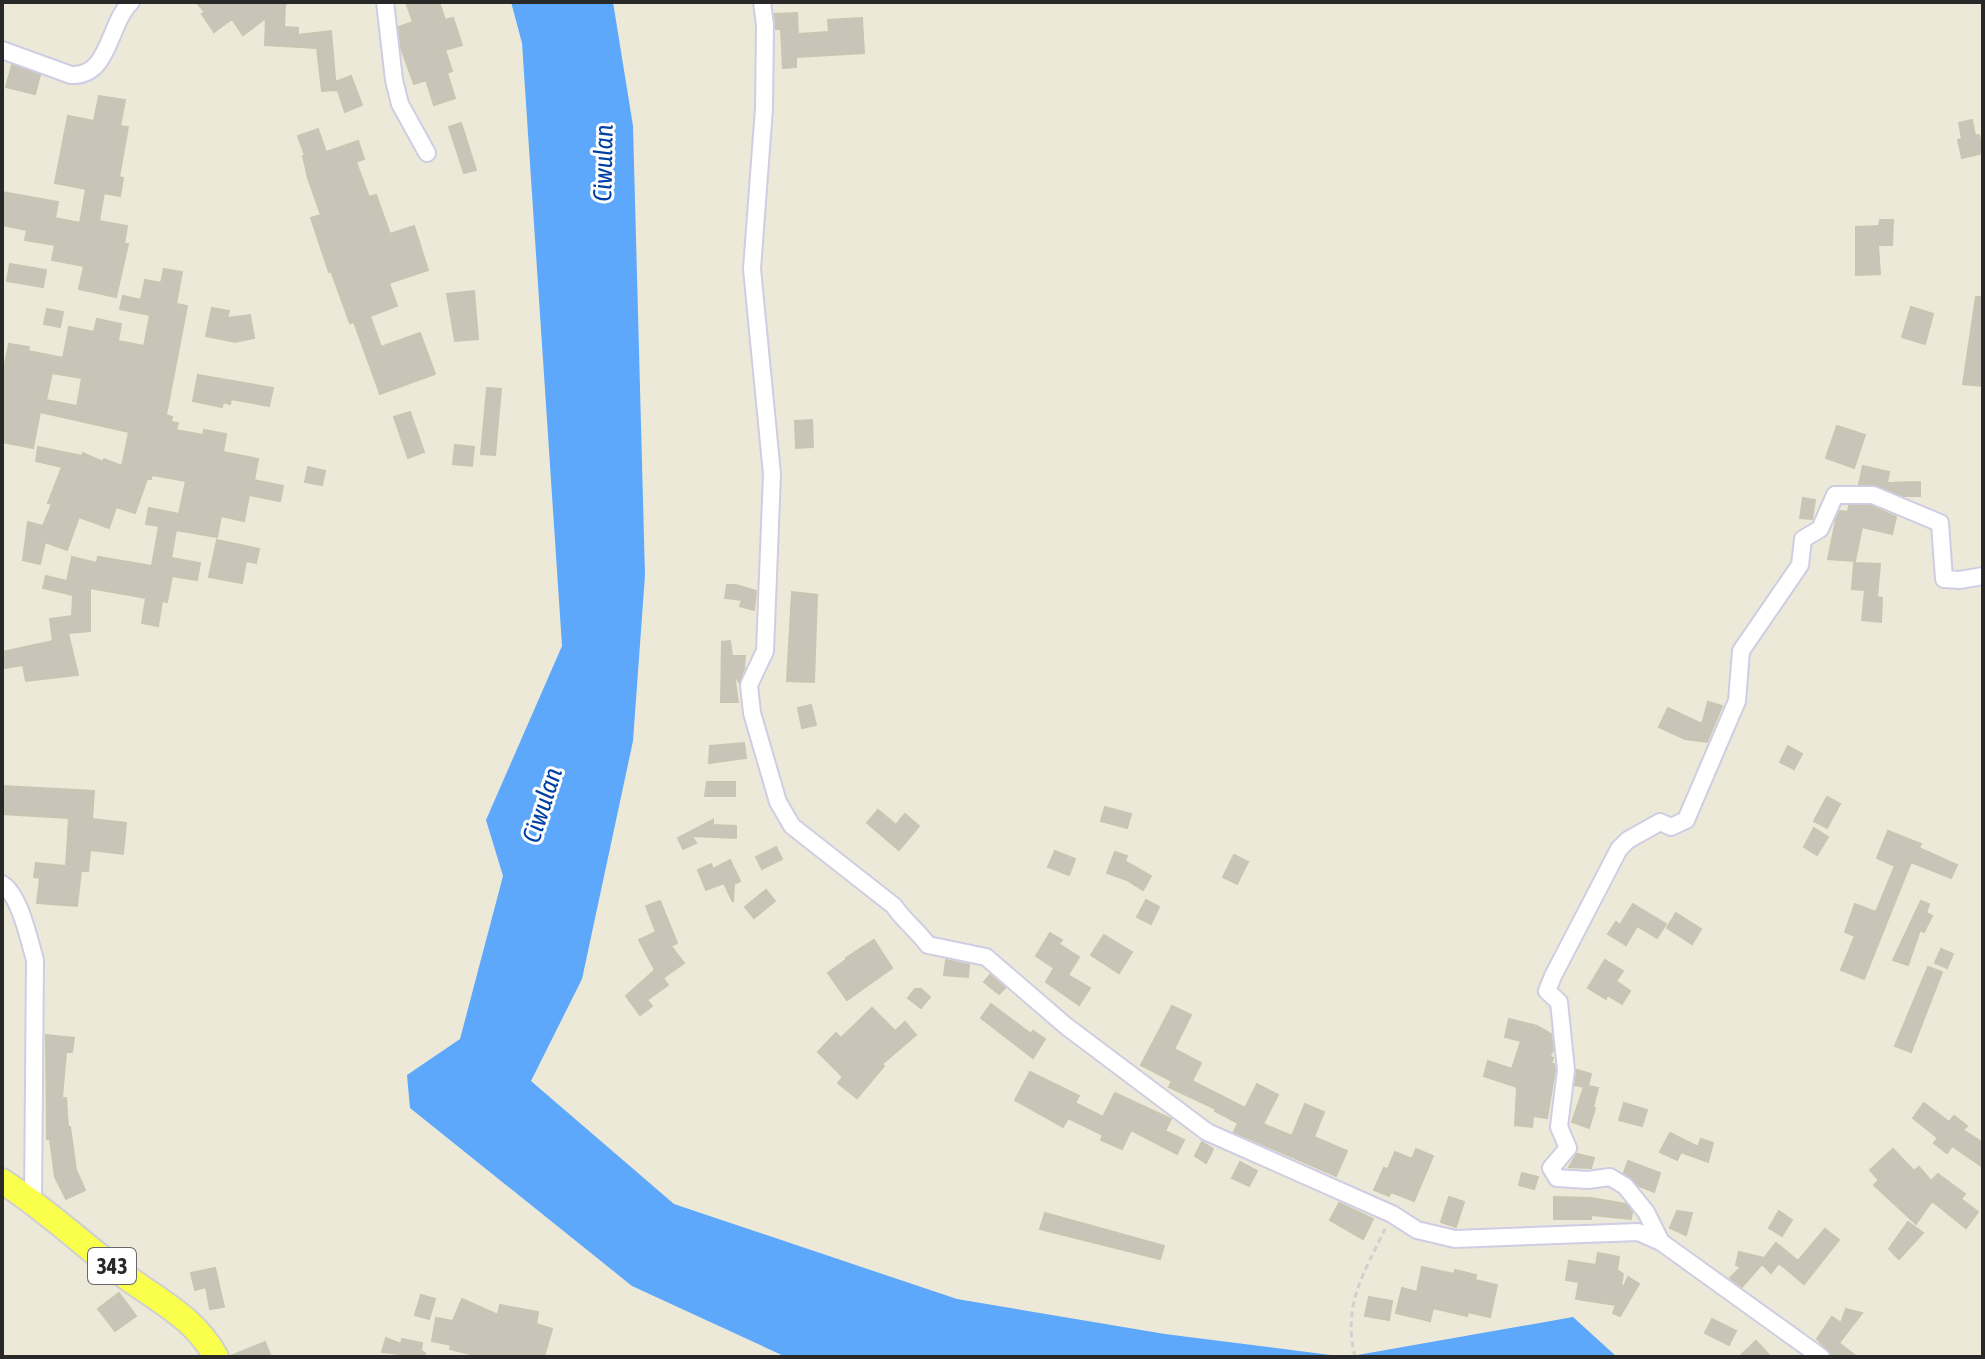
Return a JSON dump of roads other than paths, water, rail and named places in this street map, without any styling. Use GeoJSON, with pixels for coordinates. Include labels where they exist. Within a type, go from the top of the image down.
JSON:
{"type":"FeatureCollection","features":[{"type":"Feature","properties":{"kind":"main road","name":"343"},"geometry":{"type":"LineString","coordinates":[[2,1181],[33,1201],[125,1276],[186,1318],[216,1357]]}},
{"type":"Feature","properties":{"kind":"street"},"geometry":{"type":"LineString","coordinates":[[2,50],[71,75],[82,76],[100,62],[121,12],[131,2]]}},
{"type":"Feature","properties":{"kind":"street"},"geometry":{"type":"LineString","coordinates":[[385,2],[394,80],[400,104],[427,153]]}},
{"type":"Feature","properties":{"kind":"street"},"geometry":{"type":"LineString","coordinates":[[762,2],[765,25],[764,108],[752,269],[772,474],[765,651],[749,685],[752,713],[784,815],[792,826],[894,906],[928,945],[986,957],[1066,1026],[1207,1132],[1392,1214],[1417,1230],[1455,1239],[1638,1232],[1661,1242],[1821,1357]]}},
{"type":"Feature","properties":{"kind":"street"},"geometry":{"type":"LineString","coordinates":[[1661,1242],[1646,1212],[1625,1186],[1610,1177],[1588,1180],[1557,1178],[1551,1168],[1568,1148],[1559,1127],[1566,1070],[1559,1002],[1547,991],[1553,976],[1622,845],[1660,822],[1671,827],[1686,820],[1737,701],[1741,651],[1800,565],[1803,539],[1820,529],[1835,495],[1873,495],[1940,523],[1944,579],[1983,576]]}},
{"type":"Feature","properties":{"kind":"street"},"geometry":{"type":"LineString","coordinates":[[2,884],[8,887],[24,923],[35,960],[33,1201]]}},
{"type":"Feature","properties":{"kind":"water","name":"Ciwulan"},"geometry":{"type":"Polygon","coordinates":[[[511,2],[613,2],[633,126],[645,575],[633,741],[582,979],[531,1081],[674,1204],[957,1299],[1165,1334],[1346,1357],[786,1357],[632,1286],[410,1108],[407,1075],[460,1039],[503,876],[486,820],[562,646],[522,43],[511,2]]]}},
{"type":"Feature","properties":{"kind":"water"},"geometry":{"type":"Polygon","coordinates":[[[1573,1317],[1617,1357],[1346,1357],[1573,1317]]]}}]}
